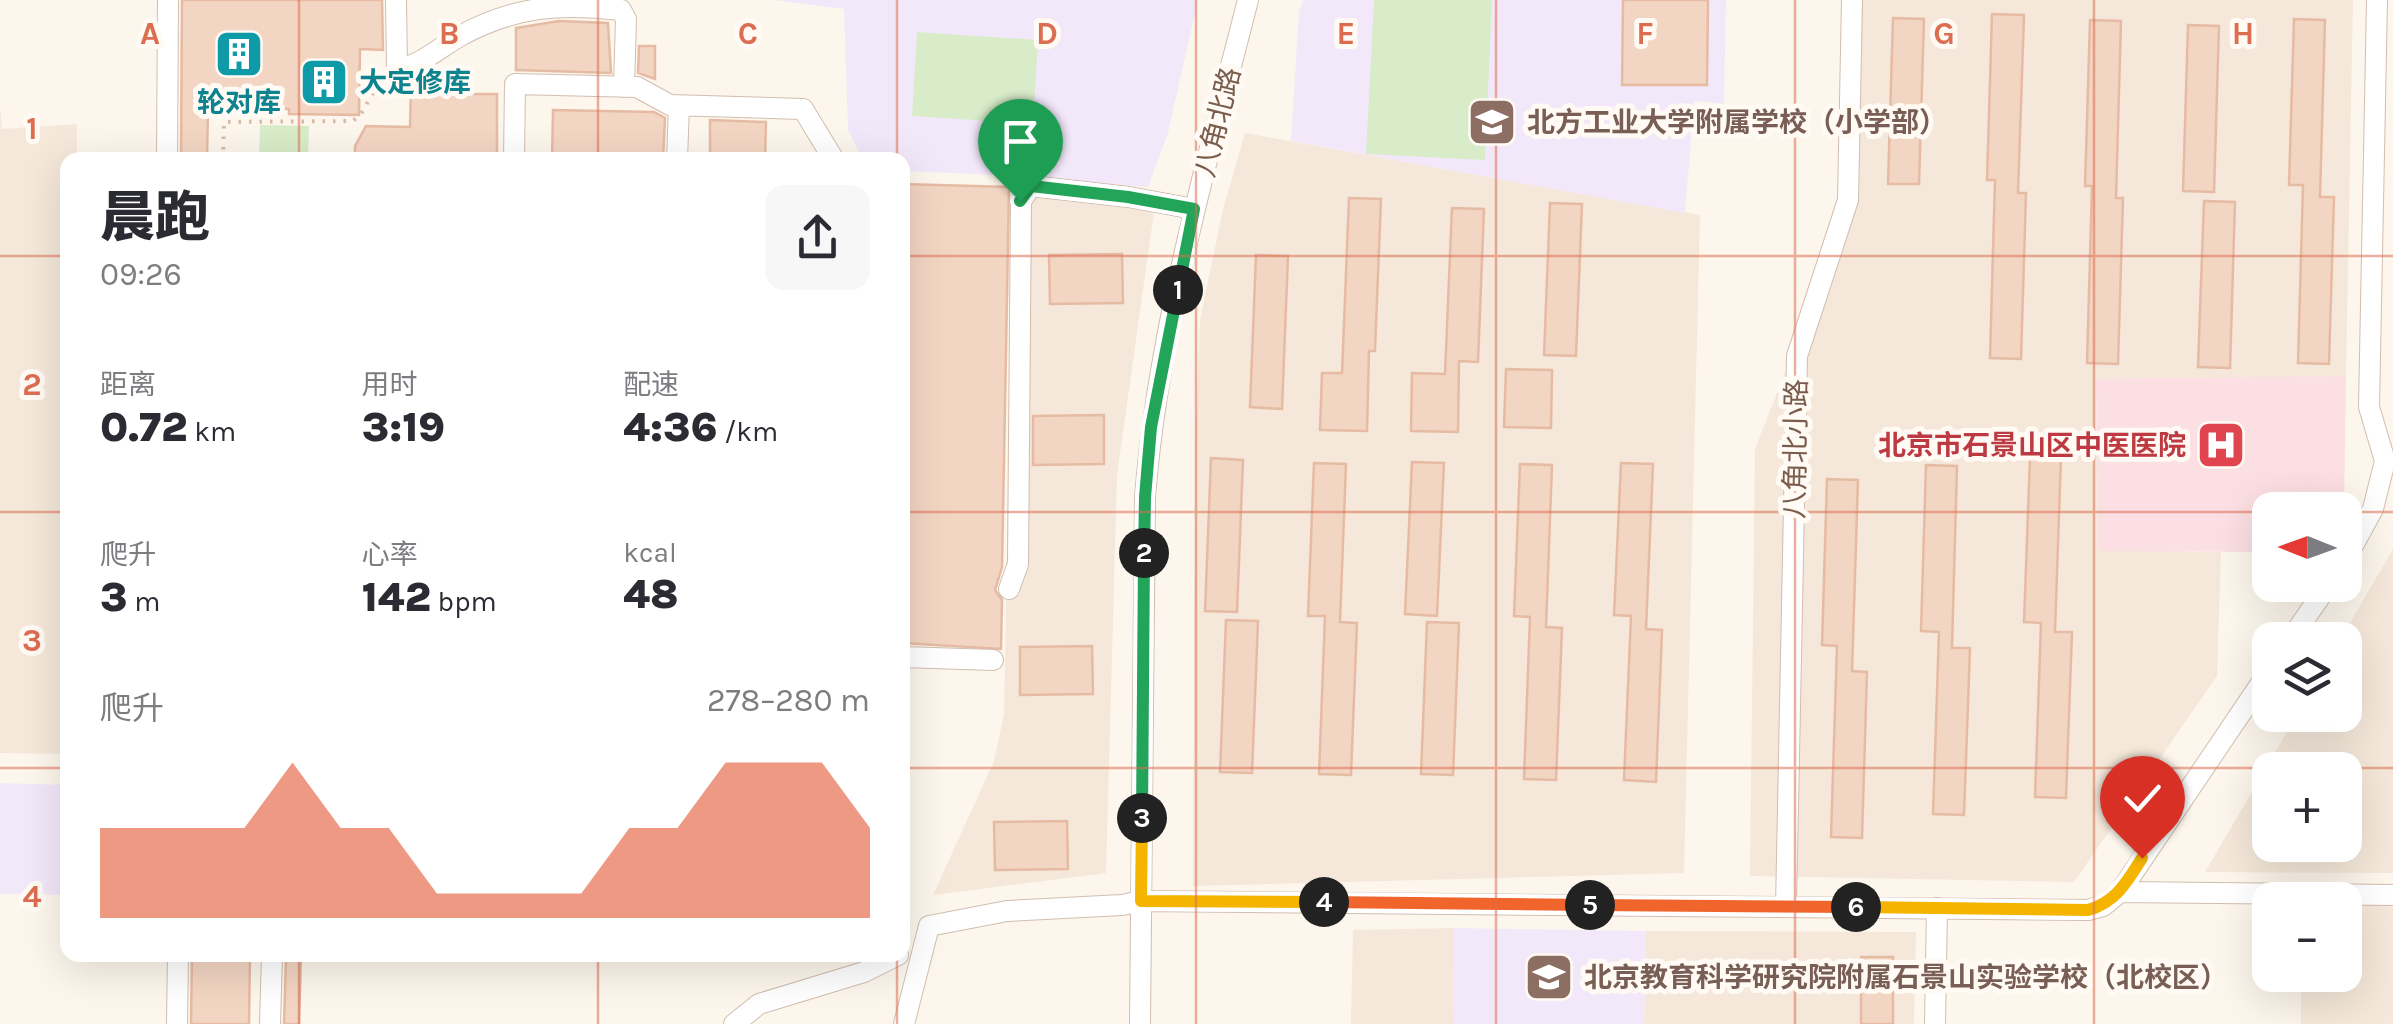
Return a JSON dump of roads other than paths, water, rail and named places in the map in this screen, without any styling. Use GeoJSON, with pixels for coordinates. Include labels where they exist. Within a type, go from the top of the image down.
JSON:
{"type":"FeatureCollection","features":[{"type":"Feature","properties":{"kind":"street"},"geometry":{"type":"LineString","coordinates":[[167,152],[168,0]]}},
{"type":"Feature","properties":{"kind":"street"},"geometry":{"type":"LineString","coordinates":[[396,0],[397,69],[410,67],[461,35],[528,9],[574,5],[621,10],[626,19],[624,87]]}},
{"type":"Feature","properties":{"kind":"street","name":"八角北路"},"geometry":{"type":"LineString","coordinates":[[1140,1024],[1145,497],[1151,427],[1194,209],[1248,0]]}},
{"type":"Feature","properties":{"kind":"street","name":"八角北小路"},"geometry":{"type":"LineString","coordinates":[[1786,907],[1797,356],[1848,200],[1852,0]]}},
{"type":"Feature","properties":{"kind":"street"},"geometry":{"type":"LineString","coordinates":[[2362,531],[2374,510],[2389,460],[2369,407],[2376,0]]}},
{"type":"Feature","properties":{"kind":"street"},"geometry":{"type":"LineString","coordinates":[[514,152],[515,84],[637,87],[679,106],[803,109],[829,152]]}},
{"type":"Feature","properties":{"kind":"street"},"geometry":{"type":"LineString","coordinates":[[677,152],[679,106]]}},
{"type":"Feature","properties":{"kind":"street"},"geometry":{"type":"LineString","coordinates":[[1009,590],[1018,564],[1020,201],[1031,186],[1194,209]]}},
{"type":"Feature","properties":{"kind":"street"},"geometry":{"type":"LineString","coordinates":[[910,657],[993,660]]}},
{"type":"Feature","properties":{"kind":"street"},"geometry":{"type":"LineString","coordinates":[[904,1024],[930,926],[1007,910],[1141,901],[2088,910],[2103,906],[2120,892],[2252,697]]}},
{"type":"Feature","properties":{"kind":"street"},"geometry":{"type":"LineString","coordinates":[[2120,892],[2393,895]]}},
{"type":"Feature","properties":{"kind":"street"},"geometry":{"type":"LineString","coordinates":[[1934,1024],[1937,908]]}},
{"type":"Feature","properties":{"kind":"street"},"geometry":{"type":"LineString","coordinates":[[910,949],[926,941]]}},
{"type":"Feature","properties":{"kind":"street"},"geometry":{"type":"LineString","coordinates":[[177,1024],[178,962]]}},
{"type":"Feature","properties":{"kind":"street"},"geometry":{"type":"LineString","coordinates":[[270,1024],[272,962]]}},
{"type":"Feature","properties":{"kind":"street"},"geometry":{"type":"LineString","coordinates":[[734,1024],[759,1004],[864,972],[884,962]]}},
{"type":"Feature","properties":{"kind":"place","name":"轮对库"},"geometry":{"type":"Point","coordinates":[239,54]}},
{"type":"Feature","properties":{"kind":"place","name":"大定修库"},"geometry":{"type":"Point","coordinates":[324,82]}},
{"type":"Feature","properties":{"kind":"place","name":"北方工业大学附属学校（小学部）"},"geometry":{"type":"Point","coordinates":[1492,122]}},
{"type":"Feature","properties":{"kind":"place","name":"北京市石景山区中医医院"},"geometry":{"type":"Point","coordinates":[2221,445]}},
{"type":"Feature","properties":{"kind":"place","name":"北京教育科学研究院附属石景山实验学校（北校区）"},"geometry":{"type":"Point","coordinates":[1549,977]}}]}
